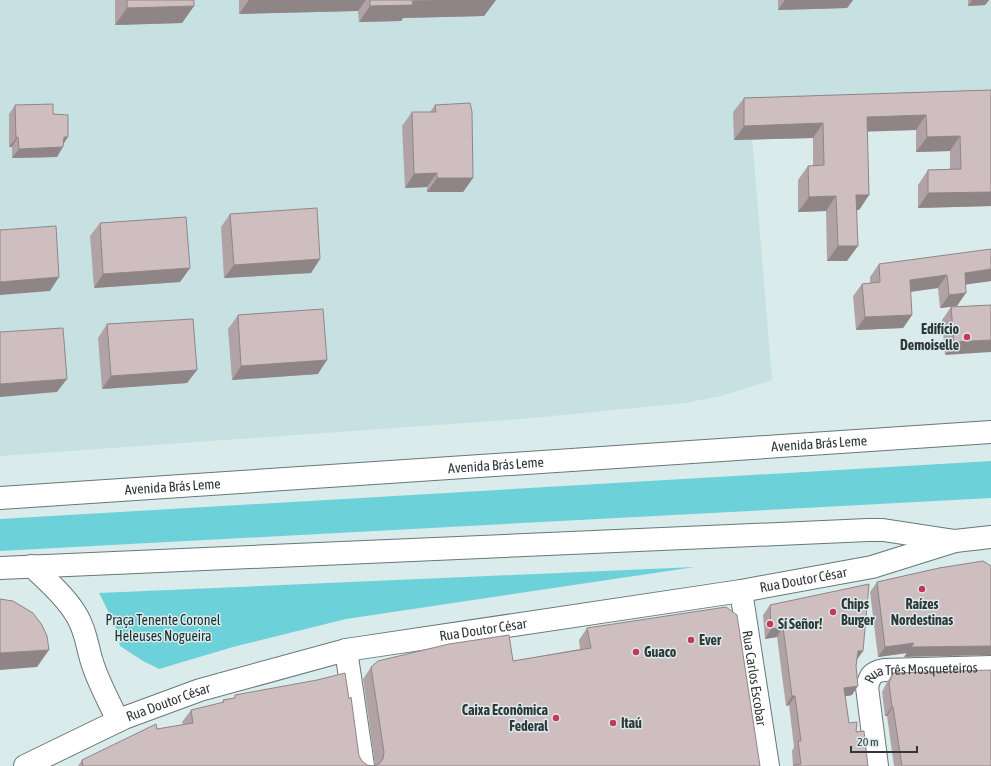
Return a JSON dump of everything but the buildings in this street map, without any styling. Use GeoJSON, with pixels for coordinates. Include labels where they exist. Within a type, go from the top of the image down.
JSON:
{"type":"FeatureCollection","features":[{"type":"Feature","properties":{"kind":"main road","name":"Avenida Brás Leme"},"geometry":{"type":"LineString","coordinates":[[0,498],[991,432]]}},
{"type":"Feature","properties":{"kind":"main road"},"geometry":{"type":"LineString","coordinates":[[0,568],[868,530],[884,530],[955,540],[991,537]]}},
{"type":"Feature","properties":{"kind":"main road","name":"Rua Doutor César"},"geometry":{"type":"LineString","coordinates":[[25,766],[65,757],[118,721],[200,690],[346,650],[742,591],[872,567],[955,540]]}},
{"type":"Feature","properties":{"kind":"main road"},"geometry":{"type":"LineString","coordinates":[[32,566],[70,605],[77,615],[87,638],[92,660],[99,680],[118,721]]}},
{"type":"Feature","properties":{"kind":"main road","name":"Rua Carlos Escobar"},"geometry":{"type":"LineString","coordinates":[[742,591],[768,766]]}},
{"type":"Feature","properties":{"kind":"main road"},"geometry":{"type":"LineString","coordinates":[[346,650],[363,766]]}},
{"type":"Feature","properties":{"kind":"main road","name":"Rua Três Mosqueteiros"},"geometry":{"type":"LineString","coordinates":[[877,766],[867,688],[870,677],[874,672],[884,670],[991,667]]}},
{"type":"Feature","properties":{"kind":"shaded area"},"geometry":{"type":"Polygon","coordinates":[[[0,0],[991,0],[991,104],[750,112],[772,380],[721,396],[685,403],[522,419],[0,456],[0,0]]]}},
{"type":"Feature","properties":{"kind":"green space"},"geometry":{"type":"Polygon","coordinates":[[[991,461],[991,498],[0,551],[0,519],[991,461]]]}},
{"type":"Feature","properties":{"kind":"green space","name":"Praça Tenente Coronel Heleuses Nogueira"},"geometry":{"type":"Polygon","coordinates":[[[695,567],[346,619],[233,647],[159,669],[143,661],[120,646],[115,625],[99,593],[695,567]]]}},
{"type":"Feature","properties":{"kind":"place","name":"Edifício Demoiselle"},"geometry":{"type":"Point","coordinates":[967,337]}},
{"type":"Feature","properties":{"kind":"place","name":"Raízes Nordestinas"},"geometry":{"type":"Point","coordinates":[922,589]}},
{"type":"Feature","properties":{"kind":"place","name":"Chips Burger"},"geometry":{"type":"Point","coordinates":[833,612]}},
{"type":"Feature","properties":{"kind":"place","name":"Sí Señor!"},"geometry":{"type":"Point","coordinates":[770,624]}},
{"type":"Feature","properties":{"kind":"place","name":"Ever"},"geometry":{"type":"Point","coordinates":[691,640]}},
{"type":"Feature","properties":{"kind":"place","name":"Guaco"},"geometry":{"type":"Point","coordinates":[636,652]}},
{"type":"Feature","properties":{"kind":"place","name":"Caixa Econômica Federal"},"geometry":{"type":"Point","coordinates":[556,718]}},
{"type":"Feature","properties":{"kind":"place","name":"Itaú"},"geometry":{"type":"Point","coordinates":[613,723]}}]}
